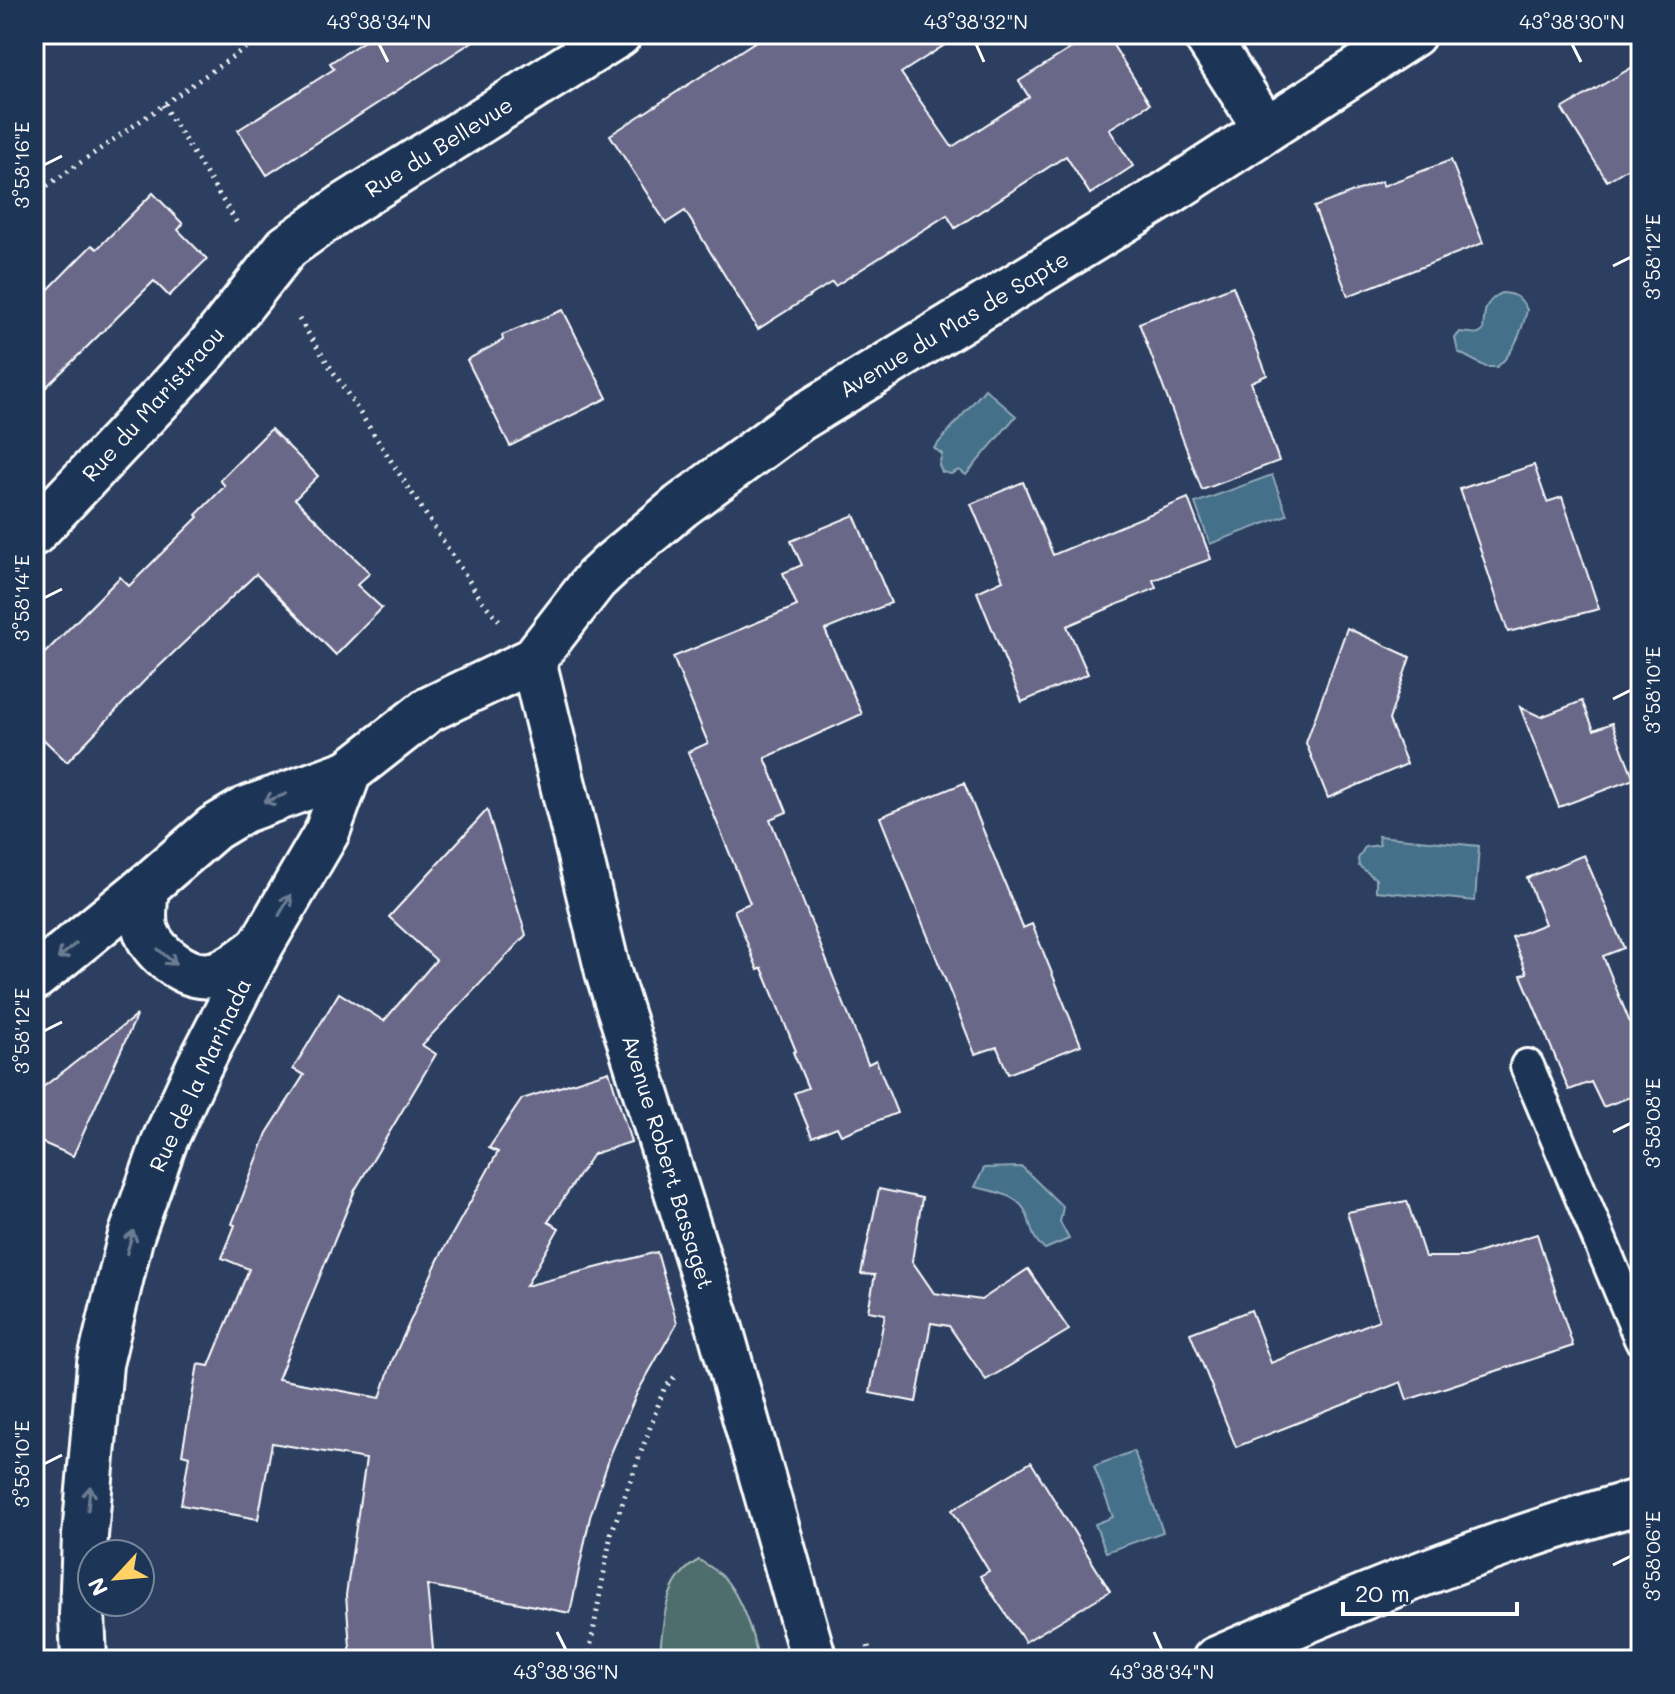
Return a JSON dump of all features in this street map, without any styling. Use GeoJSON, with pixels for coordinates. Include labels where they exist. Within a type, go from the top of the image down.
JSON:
{"type":"FeatureCollection","features":[{"type":"Feature","properties":{"kind":"street","name":"Rue du Bellevue"},"geometry":{"type":"LineString","coordinates":[[268,272],[287,247],[343,207],[619,34]]}},
{"type":"Feature","properties":{"kind":"street"},"geometry":{"type":"LineString","coordinates":[[1205,34],[1266,129]]}},
{"type":"Feature","properties":{"kind":"street","name":"Avenue du Mas de Sapte"},"geometry":{"type":"LineString","coordinates":[[533,660],[595,580],[613,563],[681,506],[799,419],[1154,201],[1413,34]]}},
{"type":"Feature","properties":{"kind":"street","name":"Rue du Maristraou"},"geometry":{"type":"LineString","coordinates":[[34,533],[206,350],[268,272]]}},
{"type":"Feature","properties":{"kind":"street"},"geometry":{"type":"LineString","coordinates":[[34,978],[214,828],[244,810],[349,772],[428,710],[533,660]]}},
{"type":"Feature","properties":{"kind":"street","name":"Avenue Robert Bassaget"},"geometry":{"type":"LineString","coordinates":[[533,660],[608,972],[719,1325],[814,1660]]}},
{"type":"Feature","properties":{"kind":"street","name":"Rue de la Marinada"},"geometry":{"type":"LineString","coordinates":[[84,1660],[85,1536],[100,1364],[130,1239],[165,1140],[199,1066],[260,947],[327,832],[349,772]]}},
{"type":"Feature","properties":{"kind":"street"},"geometry":{"type":"LineString","coordinates":[[146,887],[146,931],[154,945],[182,970],[209,976],[231,968],[260,947]]}},
{"type":"Feature","properties":{"kind":"street"},"geometry":{"type":"LineString","coordinates":[[1215,1660],[1345,1604],[1581,1517],[1641,1501]]}},
{"type":"Feature","properties":{"kind":"lane"},"geometry":{"type":"LineString","coordinates":[[1527,1066],[1641,1339]]}},
{"type":"Feature","properties":{"kind":"path"},"geometry":{"type":"LineString","coordinates":[[34,195],[265,34]]}},
{"type":"Feature","properties":{"kind":"path"},"geometry":{"type":"LineString","coordinates":[[588,1660],[611,1534],[664,1389],[719,1325]]}},
{"type":"Feature","properties":{"kind":"green space"},"geometry":{"type":"Polygon","coordinates":[[[699,1560],[720,1574],[733,1591],[749,1626],[758,1660],[659,1660],[664,1617],[671,1591],[687,1569],[699,1560]]]}},
{"type":"Feature","properties":{"kind":"water"},"geometry":{"type":"Polygon","coordinates":[[[1501,293],[1517,297],[1527,310],[1520,334],[1508,355],[1497,367],[1486,367],[1458,352],[1455,338],[1460,332],[1479,334],[1483,331],[1487,305],[1501,293]]]}},
{"type":"Feature","properties":{"kind":"water"},"geometry":{"type":"Polygon","coordinates":[[[985,389],[1016,416],[966,475],[959,470],[951,474],[942,472],[939,465],[942,454],[934,448],[985,389]]]}},
{"type":"Feature","properties":{"kind":"water"},"geometry":{"type":"Polygon","coordinates":[[[1272,475],[1287,515],[1210,544],[1195,503],[1272,475]]]}},
{"type":"Feature","properties":{"kind":"water"},"geometry":{"type":"Polygon","coordinates":[[[1378,836],[1479,846],[1475,901],[1376,891],[1376,879],[1359,866],[1358,859],[1365,847],[1380,845],[1378,836]]]}},
{"type":"Feature","properties":{"kind":"water"},"geometry":{"type":"Polygon","coordinates":[[[1022,1167],[1063,1207],[1060,1222],[1069,1239],[1045,1249],[1035,1239],[1022,1206],[1000,1193],[975,1187],[984,1168],[1022,1167]]]}},
{"type":"Feature","properties":{"kind":"water"},"geometry":{"type":"Polygon","coordinates":[[[1134,1451],[1163,1532],[1106,1552],[1095,1524],[1113,1517],[1094,1466],[1134,1451]]]}},
{"type":"Feature","properties":{"kind":"building"},"geometry":{"type":"Polygon","coordinates":[[[375,34],[484,34],[267,175],[238,130],[334,69],[330,63],[375,34]]]}},
{"type":"Feature","properties":{"kind":"building"},"geometry":{"type":"Polygon","coordinates":[[[767,34],[962,34],[901,73],[952,147],[1029,97],[1019,81],[1094,34],[1106,34],[1150,104],[1109,129],[1133,166],[1090,194],[1066,156],[955,228],[947,215],[835,286],[832,282],[758,329],[685,211],[666,223],[610,135],[767,34]]]}},
{"type":"Feature","properties":{"kind":"building"},"geometry":{"type":"Polygon","coordinates":[[[1641,62],[1641,160],[1607,181],[1562,109],[1641,62]]]}},
{"type":"Feature","properties":{"kind":"building"},"geometry":{"type":"Polygon","coordinates":[[[1451,160],[1483,243],[1348,296],[1314,207],[1382,181],[1383,186],[1451,160]]]}},
{"type":"Feature","properties":{"kind":"building"},"geometry":{"type":"Polygon","coordinates":[[[153,193],[183,224],[178,230],[207,259],[169,296],[154,281],[34,399],[34,304],[92,245],[97,249],[153,193]]]}},
{"type":"Feature","properties":{"kind":"building"},"geometry":{"type":"Polygon","coordinates":[[[1233,286],[1267,375],[1251,382],[1279,461],[1202,490],[1139,323],[1233,286]]]}},
{"type":"Feature","properties":{"kind":"building"},"geometry":{"type":"Polygon","coordinates":[[[563,310],[607,398],[510,446],[467,360],[503,340],[502,335],[563,310]]]}},
{"type":"Feature","properties":{"kind":"building"},"geometry":{"type":"Polygon","coordinates":[[[271,429],[318,476],[295,499],[370,573],[357,585],[382,608],[336,655],[256,574],[148,677],[67,762],[34,730],[34,664],[120,577],[129,586],[198,517],[196,515],[225,486],[220,480],[271,429]]]}},
{"type":"Feature","properties":{"kind":"building"},"geometry":{"type":"Polygon","coordinates":[[[1534,465],[1547,502],[1562,497],[1599,609],[1508,632],[1460,489],[1534,465]]]}},
{"type":"Feature","properties":{"kind":"building"},"geometry":{"type":"Polygon","coordinates":[[[1023,482],[1053,555],[1188,498],[1211,559],[1153,580],[1156,588],[1067,626],[1088,674],[1022,702],[977,592],[1003,580],[971,504],[1023,482]]]}},
{"type":"Feature","properties":{"kind":"building"},"geometry":{"type":"Polygon","coordinates":[[[854,515],[891,603],[825,630],[862,714],[765,758],[787,812],[770,819],[868,1064],[876,1060],[897,1113],[841,1135],[837,1127],[812,1137],[794,1093],[808,1088],[793,1052],[796,1051],[734,910],[750,903],[688,752],[708,743],[673,657],[797,606],[783,573],[802,565],[791,541],[854,515]]]}},
{"type":"Feature","properties":{"kind":"building"},"geometry":{"type":"Polygon","coordinates":[[[1347,628],[1410,657],[1389,720],[1407,764],[1328,798],[1306,743],[1347,628]]]}},
{"type":"Feature","properties":{"kind":"building"},"geometry":{"type":"Polygon","coordinates":[[[1582,701],[1594,730],[1612,723],[1634,779],[1559,807],[1520,707],[1541,717],[1582,701]]]}},
{"type":"Feature","properties":{"kind":"building"},"geometry":{"type":"Polygon","coordinates":[[[964,783],[1023,928],[1032,924],[1081,1045],[1008,1074],[997,1047],[975,1054],[880,817],[964,783]]]}},
{"type":"Feature","properties":{"kind":"building"},"geometry":{"type":"Polygon","coordinates":[[[487,810],[526,935],[422,1045],[436,1054],[355,1190],[278,1379],[380,1398],[392,1361],[438,1260],[498,1152],[489,1148],[522,1099],[609,1071],[631,1142],[593,1154],[548,1222],[559,1228],[526,1286],[657,1252],[677,1323],[637,1393],[611,1453],[590,1517],[570,1613],[427,1585],[434,1660],[351,1660],[346,1595],[366,1459],[272,1443],[258,1519],[181,1505],[189,1456],[182,1454],[198,1364],[209,1366],[249,1269],[222,1258],[267,1133],[304,1075],[293,1069],[339,993],[384,1021],[436,960],[389,917],[487,810]]]}},
{"type":"Feature","properties":{"kind":"building"},"geometry":{"type":"Polygon","coordinates":[[[1584,855],[1624,948],[1603,956],[1641,1050],[1641,1093],[1603,1107],[1591,1082],[1569,1090],[1521,975],[1527,973],[1512,937],[1545,924],[1527,878],[1584,855]]]}},
{"type":"Feature","properties":{"kind":"building"},"geometry":{"type":"Polygon","coordinates":[[[137,1015],[73,1156],[34,1139],[34,1094],[137,1015]]]}},
{"type":"Feature","properties":{"kind":"building"},"geometry":{"type":"Polygon","coordinates":[[[879,1189],[922,1198],[912,1261],[934,1293],[981,1300],[1028,1269],[1069,1330],[986,1380],[949,1326],[931,1323],[916,1402],[870,1393],[885,1314],[868,1311],[875,1275],[861,1274],[879,1189]]]}},
{"type":"Feature","properties":{"kind":"building"},"geometry":{"type":"Polygon","coordinates":[[[1407,1201],[1425,1257],[1465,1257],[1537,1234],[1573,1346],[1407,1400],[1401,1382],[1236,1447],[1190,1333],[1251,1310],[1271,1363],[1379,1320],[1347,1212],[1407,1201]]]}},
{"type":"Feature","properties":{"kind":"building"},"geometry":{"type":"Polygon","coordinates":[[[1031,1462],[1110,1591],[1025,1642],[980,1576],[989,1571],[952,1510],[1031,1462]]]}}]}
